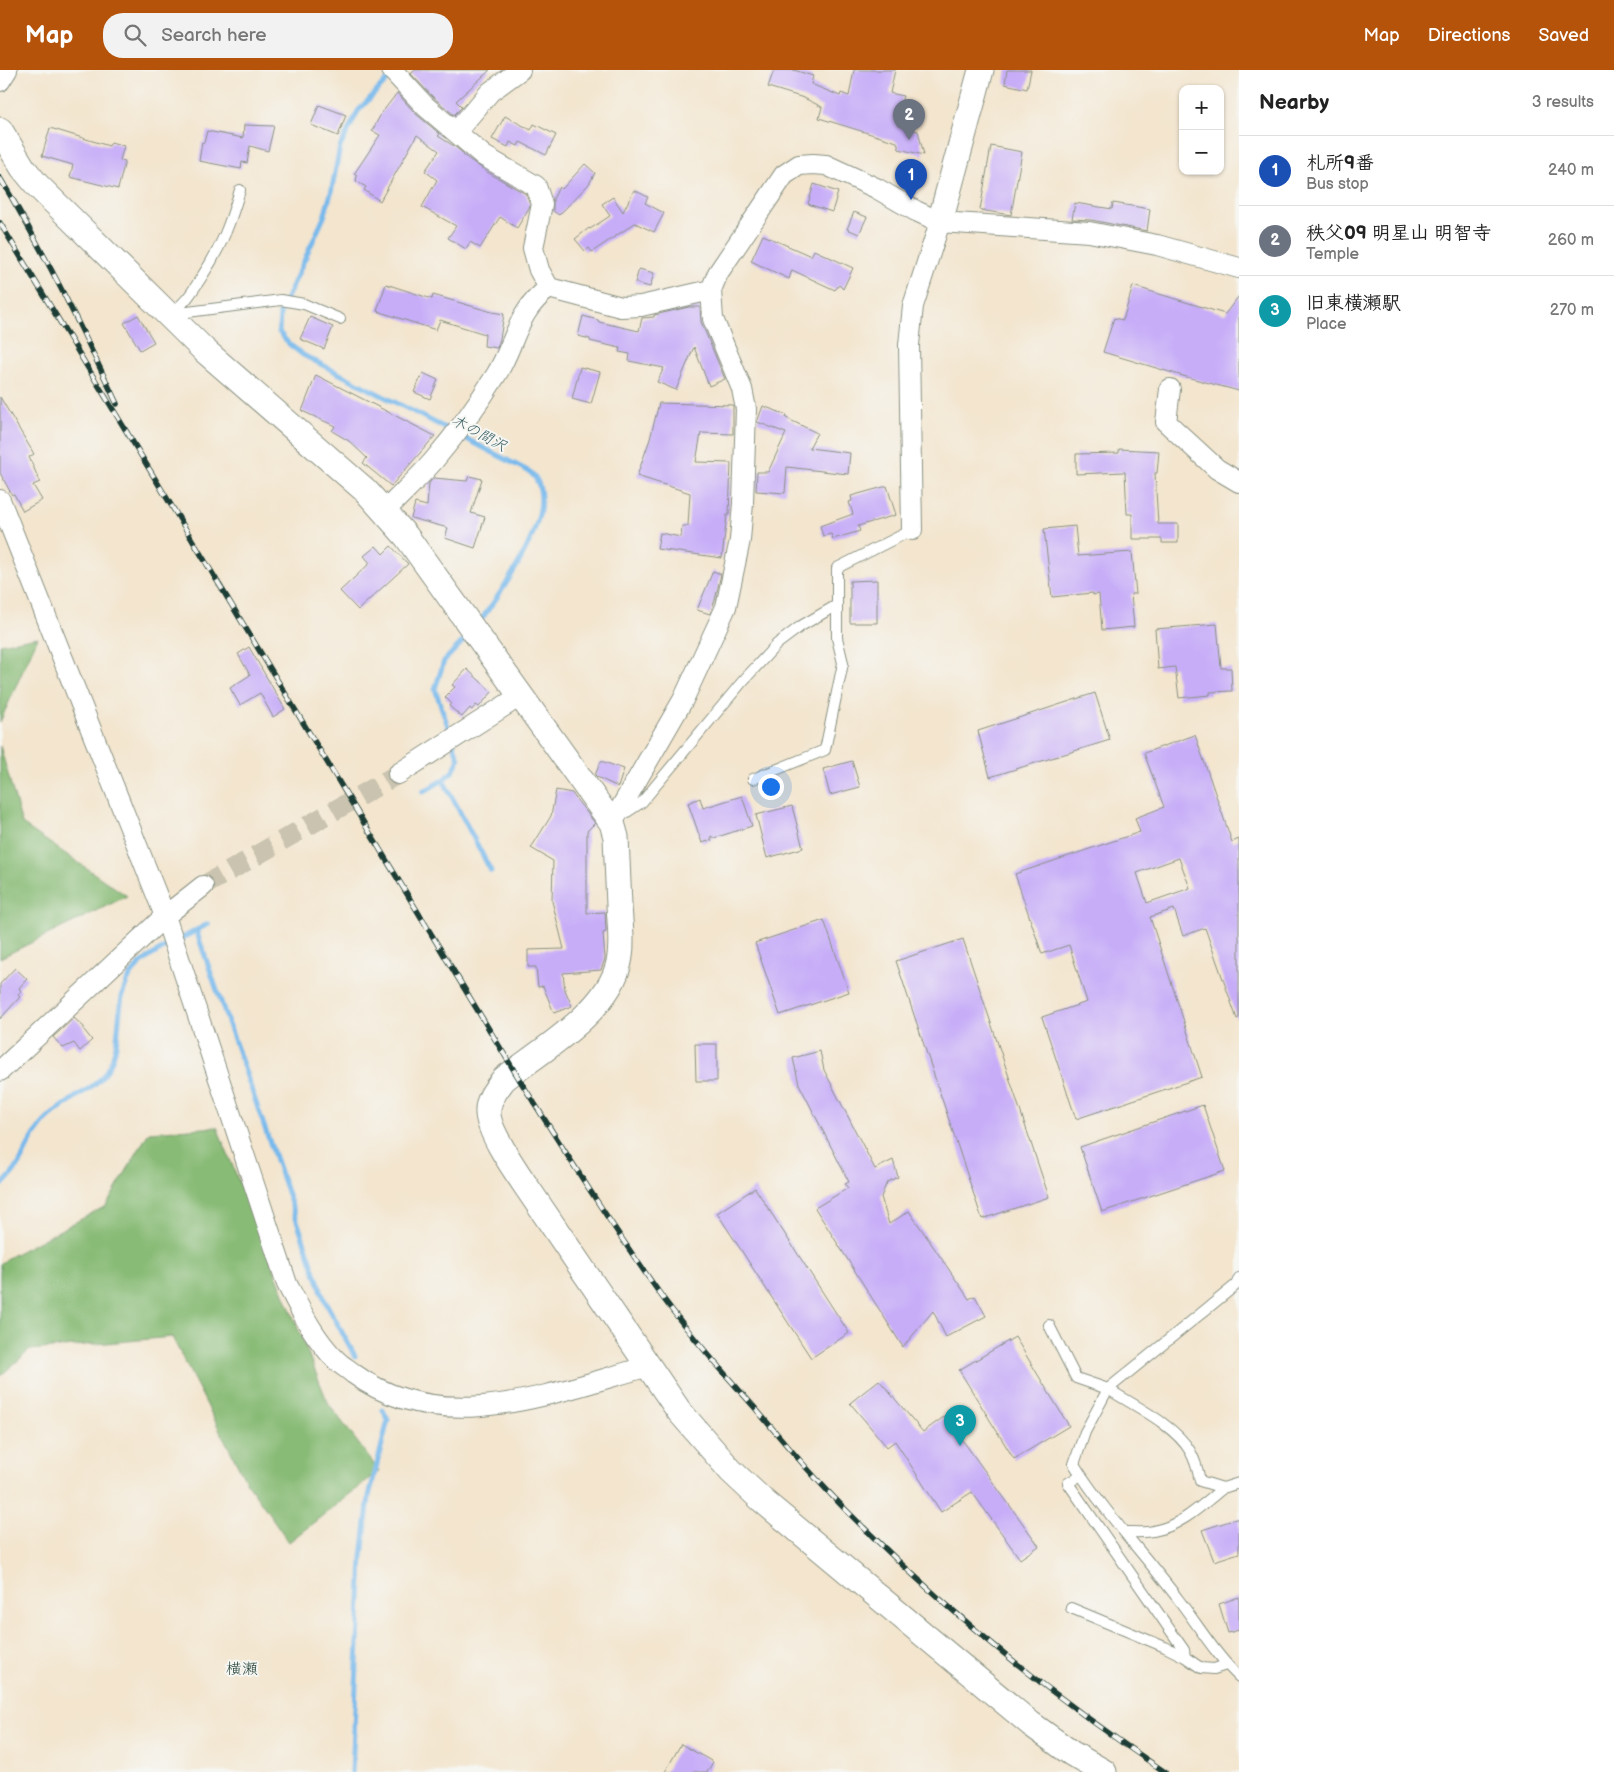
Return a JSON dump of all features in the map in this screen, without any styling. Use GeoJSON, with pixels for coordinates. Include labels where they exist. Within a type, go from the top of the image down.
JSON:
{"type":"FeatureCollection","features":[{"type":"Feature","properties":{"kind":"street"},"geometry":{"type":"LineString","coordinates":[[0,81],[7,70]]}},
{"type":"Feature","properties":{"kind":"street"},"geometry":{"type":"LineString","coordinates":[[456,132],[490,92],[520,70]]}},
{"type":"Feature","properties":{"kind":"street"},"geometry":{"type":"LineString","coordinates":[[912,530],[909,345],[913,306],[940,222],[981,70]]}},
{"type":"Feature","properties":{"kind":"street"},"geometry":{"type":"LineString","coordinates":[[399,77],[425,106],[484,156],[536,186],[542,204],[533,248],[539,270],[549,288],[621,307],[641,306],[711,290]]}},
{"type":"Feature","properties":{"kind":"street"},"geometry":{"type":"LineString","coordinates":[[0,130],[23,168],[37,185],[168,315],[204,350],[366,492],[385,511],[406,536],[612,823],[616,837],[621,935],[620,961],[616,976],[604,996],[580,1021],[504,1079],[495,1091],[488,1109],[489,1123],[515,1170],[679,1411],[730,1471],[762,1500],[1031,1724],[1071,1753],[1104,1772]]}},
{"type":"Feature","properties":{"kind":"street"},"geometry":{"type":"LineString","coordinates":[[612,823],[683,700],[726,607],[740,540],[746,409],[742,389],[712,319],[711,290],[718,273],[784,174],[799,165],[826,165],[876,188],[916,212],[940,222],[1089,232],[1157,245],[1239,268]]}},
{"type":"Feature","properties":{"kind":"street"},"geometry":{"type":"LineString","coordinates":[[385,511],[435,460],[462,424],[497,374],[525,312],[537,297],[549,288]]}},
{"type":"Feature","properties":{"kind":"street"},"geometry":{"type":"LineString","coordinates":[[1170,389],[1166,422],[1217,469],[1239,482]]}},
{"type":"Feature","properties":{"kind":"street"},"geometry":{"type":"LineString","coordinates":[[0,500],[167,924],[287,1284],[311,1329],[337,1361],[371,1386],[401,1398],[429,1405],[476,1407],[514,1403],[649,1366]]}},
{"type":"Feature","properties":{"kind":"street"},"geometry":{"type":"LineString","coordinates":[[398,774],[520,696]]}},
{"type":"Feature","properties":{"kind":"street"},"geometry":{"type":"LineString","coordinates":[[0,1070],[167,924],[204,886]]}},
{"type":"Feature","properties":{"kind":"lane"},"geometry":{"type":"LineString","coordinates":[[168,315],[179,308],[189,297],[223,242],[232,220],[240,190]]}},
{"type":"Feature","properties":{"kind":"lane"},"geometry":{"type":"LineString","coordinates":[[168,315],[281,300],[304,304],[340,319]]}},
{"type":"Feature","properties":{"kind":"lane"},"geometry":{"type":"LineString","coordinates":[[753,779],[825,750],[843,663],[837,638],[837,568],[912,530]]}},
{"type":"Feature","properties":{"kind":"lane"},"geometry":{"type":"LineString","coordinates":[[612,823],[642,802],[742,682],[777,644],[801,626],[837,605]]}},
{"type":"Feature","properties":{"kind":"lane"},"geometry":{"type":"LineString","coordinates":[[1237,1281],[1239,1296]]}},
{"type":"Feature","properties":{"kind":"lane"},"geometry":{"type":"LineString","coordinates":[[1237,1281],[1108,1389],[1085,1432],[1074,1464],[1089,1487],[1178,1599],[1226,1665],[1239,1677]]}},
{"type":"Feature","properties":{"kind":"lane"},"geometry":{"type":"LineString","coordinates":[[1049,1325],[1076,1378],[1108,1389],[1176,1434],[1189,1450],[1198,1468],[1200,1481],[1223,1488]]}},
{"type":"Feature","properties":{"kind":"lane"},"geometry":{"type":"LineString","coordinates":[[1081,1475],[1068,1483],[1184,1650],[1185,1656]]}},
{"type":"Feature","properties":{"kind":"lane"},"geometry":{"type":"LineString","coordinates":[[1126,1532],[1153,1532],[1168,1527],[1187,1517],[1223,1488],[1239,1483]]}},
{"type":"Feature","properties":{"kind":"lane"},"geometry":{"type":"LineString","coordinates":[[1071,1608],[1185,1656],[1201,1668],[1214,1669],[1226,1665]]}},
{"type":"Feature","properties":{"kind":"green space"},"geometry":{"type":"Polygon","coordinates":[[[38,637],[0,722],[0,644],[38,637]]]}},
{"type":"Feature","properties":{"kind":"green space"},"geometry":{"type":"Polygon","coordinates":[[[0,746],[22,824],[127,896],[0,958],[0,746]]]}},
{"type":"Feature","properties":{"kind":"green space"},"geometry":{"type":"Polygon","coordinates":[[[217,1127],[328,1403],[379,1471],[289,1542],[246,1481],[172,1337],[30,1350],[0,1376],[0,1264],[11,1256],[106,1206],[149,1132],[217,1127]]]}},
{"type":"Feature","properties":{"kind":"building"},"geometry":{"type":"Polygon","coordinates":[[[415,70],[490,70],[456,101],[462,107],[454,115],[411,74],[415,70]]]}},
{"type":"Feature","properties":{"kind":"building"},"geometry":{"type":"Polygon","coordinates":[[[774,70],[794,70],[813,76],[811,84],[840,96],[841,93],[849,96],[854,70],[895,70],[890,93],[903,96],[896,122],[898,125],[918,131],[924,155],[899,149],[897,142],[819,118],[822,107],[804,98],[768,87],[774,70]]]}},
{"type":"Feature","properties":{"kind":"building"},"geometry":{"type":"Polygon","coordinates":[[[1007,70],[1031,70],[1027,89],[1005,84],[1007,70]]]}},
{"type":"Feature","properties":{"kind":"building"},"geometry":{"type":"Polygon","coordinates":[[[397,93],[416,114],[440,134],[438,136],[487,172],[526,194],[530,205],[517,228],[500,217],[480,248],[470,242],[466,249],[448,238],[456,226],[422,207],[437,180],[425,171],[439,151],[417,135],[380,201],[364,190],[366,187],[356,181],[357,176],[354,174],[380,135],[372,131],[381,114],[397,93]]]}},
{"type":"Feature","properties":{"kind":"building"},"geometry":{"type":"Polygon","coordinates":[[[319,105],[346,115],[338,136],[311,125],[319,105]]]}},
{"type":"Feature","properties":{"kind":"building"},"geometry":{"type":"Polygon","coordinates":[[[505,116],[531,130],[534,124],[556,135],[546,155],[520,142],[518,146],[510,142],[508,147],[492,139],[505,116]]]}},
{"type":"Feature","properties":{"kind":"building"},"geometry":{"type":"Polygon","coordinates":[[[244,125],[274,126],[268,151],[250,146],[247,163],[242,162],[241,169],[199,161],[202,142],[204,143],[207,131],[243,138],[244,125]]]}},
{"type":"Feature","properties":{"kind":"building"},"geometry":{"type":"Polygon","coordinates":[[[50,128],[109,146],[111,142],[124,146],[120,160],[125,161],[118,189],[70,177],[73,165],[42,156],[50,128]]]}},
{"type":"Feature","properties":{"kind":"building"},"geometry":{"type":"Polygon","coordinates":[[[991,146],[1022,152],[1011,215],[980,210],[991,146]]]}},
{"type":"Feature","properties":{"kind":"building"},"geometry":{"type":"Polygon","coordinates":[[[585,164],[595,173],[589,184],[559,215],[553,211],[553,199],[559,187],[562,189],[585,164]]]}},
{"type":"Feature","properties":{"kind":"building"},"geometry":{"type":"Polygon","coordinates":[[[814,184],[838,192],[832,212],[808,204],[814,184]]]}},
{"type":"Feature","properties":{"kind":"building"},"geometry":{"type":"Polygon","coordinates":[[[634,190],[648,197],[645,203],[664,213],[654,232],[635,223],[592,252],[589,248],[585,251],[575,239],[589,228],[610,216],[602,204],[613,197],[623,212],[634,190]]]}},
{"type":"Feature","properties":{"kind":"building"},"geometry":{"type":"Polygon","coordinates":[[[1075,203],[1112,209],[1113,203],[1150,209],[1147,231],[1091,220],[1072,219],[1075,203]]]}},
{"type":"Feature","properties":{"kind":"building"},"geometry":{"type":"Polygon","coordinates":[[[854,212],[867,217],[859,234],[847,229],[854,212]]]}},
{"type":"Feature","properties":{"kind":"building"},"geometry":{"type":"Polygon","coordinates":[[[763,235],[811,256],[814,250],[853,268],[843,289],[839,285],[835,290],[792,270],[789,279],[751,261],[763,235]]]}},
{"type":"Feature","properties":{"kind":"building"},"geometry":{"type":"Polygon","coordinates":[[[639,269],[654,273],[650,287],[635,283],[639,269]]]}},
{"type":"Feature","properties":{"kind":"building"},"geometry":{"type":"Polygon","coordinates":[[[386,284],[432,299],[433,295],[504,314],[497,348],[484,346],[485,334],[440,320],[436,330],[377,311],[386,284]]]}},
{"type":"Feature","properties":{"kind":"building"},"geometry":{"type":"Polygon","coordinates":[[[1133,286],[1225,314],[1239,296],[1239,391],[1103,352],[1114,318],[1123,320],[1133,286]]]}},
{"type":"Feature","properties":{"kind":"building"},"geometry":{"type":"Polygon","coordinates":[[[689,307],[700,307],[701,322],[725,379],[709,386],[694,347],[676,390],[657,382],[664,368],[629,361],[630,354],[619,352],[620,348],[590,341],[590,339],[578,336],[583,316],[598,320],[599,322],[639,331],[642,318],[654,317],[654,315],[689,307]]]}},
{"type":"Feature","properties":{"kind":"building"},"geometry":{"type":"Polygon","coordinates":[[[138,315],[154,342],[140,350],[124,323],[138,315]]]}},
{"type":"Feature","properties":{"kind":"building"},"geometry":{"type":"Polygon","coordinates":[[[310,317],[333,327],[324,349],[300,339],[310,317]]]}},
{"type":"Feature","properties":{"kind":"building"},"geometry":{"type":"Polygon","coordinates":[[[580,367],[600,372],[591,404],[572,399],[580,367]]]}},
{"type":"Feature","properties":{"kind":"building"},"geometry":{"type":"Polygon","coordinates":[[[423,373],[438,380],[430,399],[414,392],[423,373]]]}},
{"type":"Feature","properties":{"kind":"building"},"geometry":{"type":"Polygon","coordinates":[[[316,375],[435,436],[391,486],[363,463],[367,458],[349,441],[332,431],[335,426],[302,411],[316,375]]]}},
{"type":"Feature","properties":{"kind":"building"},"geometry":{"type":"Polygon","coordinates":[[[0,397],[34,454],[29,457],[40,482],[33,485],[42,500],[23,511],[0,473],[0,397]]]}},
{"type":"Feature","properties":{"kind":"building"},"geometry":{"type":"Polygon","coordinates":[[[659,403],[733,405],[733,434],[701,433],[696,462],[731,463],[729,515],[727,515],[722,558],[657,549],[660,533],[681,537],[682,526],[688,526],[690,493],[637,476],[650,439],[659,403]]]}},
{"type":"Feature","properties":{"kind":"building"},"geometry":{"type":"Polygon","coordinates":[[[763,406],[787,415],[786,418],[817,433],[809,448],[850,453],[848,474],[787,467],[785,493],[756,491],[757,472],[768,472],[786,433],[757,422],[763,406]]]}},
{"type":"Feature","properties":{"kind":"building"},"geometry":{"type":"Polygon","coordinates":[[[1119,449],[1159,451],[1157,473],[1155,473],[1158,524],[1178,524],[1178,543],[1162,543],[1162,539],[1132,539],[1132,514],[1127,514],[1125,472],[1076,474],[1076,454],[1119,453],[1119,449]]]}},
{"type":"Feature","properties":{"kind":"building"},"geometry":{"type":"Polygon","coordinates":[[[469,476],[482,479],[471,513],[485,517],[475,548],[445,538],[448,528],[411,518],[415,503],[427,506],[429,483],[434,478],[467,481],[469,476]]]}},
{"type":"Feature","properties":{"kind":"building"},"geometry":{"type":"Polygon","coordinates":[[[887,486],[896,515],[858,526],[860,531],[833,539],[831,534],[823,536],[820,526],[853,514],[849,502],[852,501],[851,496],[887,486]]]}},
{"type":"Feature","properties":{"kind":"building"},"geometry":{"type":"Polygon","coordinates":[[[1075,526],[1078,556],[1132,552],[1136,594],[1131,594],[1134,627],[1102,630],[1099,594],[1052,597],[1044,529],[1075,526]]]}},
{"type":"Feature","properties":{"kind":"building"},"geometry":{"type":"Polygon","coordinates":[[[376,546],[383,554],[391,546],[408,564],[358,610],[340,591],[370,563],[364,556],[376,546]]]}},
{"type":"Feature","properties":{"kind":"building"},"geometry":{"type":"Polygon","coordinates":[[[713,571],[721,574],[710,614],[697,610],[713,571]]]}},
{"type":"Feature","properties":{"kind":"building"},"geometry":{"type":"Polygon","coordinates":[[[877,580],[877,623],[850,623],[850,581],[877,580]]]}},
{"type":"Feature","properties":{"kind":"building"},"geometry":{"type":"Polygon","coordinates":[[[1217,624],[1221,668],[1231,668],[1232,691],[1210,692],[1210,695],[1179,698],[1175,667],[1158,669],[1155,629],[1217,624]]]}},
{"type":"Feature","properties":{"kind":"building"},"geometry":{"type":"Polygon","coordinates":[[[249,647],[285,709],[273,717],[260,693],[240,705],[230,688],[250,675],[238,654],[249,647]]]}},
{"type":"Feature","properties":{"kind":"building"},"geometry":{"type":"Polygon","coordinates":[[[467,669],[492,692],[479,707],[476,705],[472,710],[470,708],[462,717],[449,706],[451,703],[445,697],[455,687],[452,685],[467,669]]]}},
{"type":"Feature","properties":{"kind":"building"},"geometry":{"type":"Polygon","coordinates":[[[1095,693],[1110,740],[990,777],[978,731],[1095,693]]]}},
{"type":"Feature","properties":{"kind":"building"},"geometry":{"type":"Polygon","coordinates":[[[1195,735],[1232,842],[1239,839],[1239,1018],[1237,1019],[1205,928],[1183,936],[1174,909],[1150,917],[1202,1077],[1076,1119],[1042,1017],[1087,1002],[1069,945],[1042,954],[1015,874],[1140,832],[1135,818],[1164,807],[1144,753],[1195,735]],[[1179,858],[1137,873],[1147,903],[1190,888],[1179,858]]]}},
{"type":"Feature","properties":{"kind":"building"},"geometry":{"type":"Polygon","coordinates":[[[601,761],[624,769],[618,787],[595,775],[601,761]]]}},
{"type":"Feature","properties":{"kind":"building"},"geometry":{"type":"Polygon","coordinates":[[[852,761],[860,787],[830,795],[823,769],[852,761]]]}},
{"type":"Feature","properties":{"kind":"building"},"geometry":{"type":"Polygon","coordinates":[[[556,790],[572,793],[595,823],[587,831],[587,913],[605,912],[606,932],[603,933],[605,959],[601,970],[563,973],[565,990],[572,1006],[554,1013],[543,986],[538,987],[536,967],[528,967],[528,950],[564,949],[552,901],[553,861],[531,848],[551,816],[556,790]]]}},
{"type":"Feature","properties":{"kind":"building"},"geometry":{"type":"Polygon","coordinates":[[[742,796],[752,826],[714,838],[711,836],[712,840],[702,843],[688,803],[700,798],[703,808],[742,796]]]}},
{"type":"Feature","properties":{"kind":"building"},"geometry":{"type":"Polygon","coordinates":[[[792,806],[803,848],[767,858],[756,815],[792,806]]]}},
{"type":"Feature","properties":{"kind":"building"},"geometry":{"type":"Polygon","coordinates":[[[824,920],[849,992],[780,1015],[755,943],[824,920]]]}},
{"type":"Feature","properties":{"kind":"building"},"geometry":{"type":"Polygon","coordinates":[[[963,939],[1049,1197],[982,1219],[896,961],[963,939]]]}},
{"type":"Feature","properties":{"kind":"building"},"geometry":{"type":"Polygon","coordinates":[[[15,968],[27,979],[19,988],[21,991],[18,995],[20,997],[0,1019],[0,984],[15,968]]]}},
{"type":"Feature","properties":{"kind":"building"},"geometry":{"type":"Polygon","coordinates":[[[74,1018],[84,1027],[84,1030],[92,1040],[80,1051],[74,1043],[63,1048],[53,1037],[74,1018]]]}},
{"type":"Feature","properties":{"kind":"building"},"geometry":{"type":"Polygon","coordinates":[[[695,1044],[717,1044],[717,1081],[696,1081],[695,1044]]]}},
{"type":"Feature","properties":{"kind":"building"},"geometry":{"type":"Polygon","coordinates":[[[820,1051],[824,1070],[875,1169],[893,1160],[898,1177],[887,1182],[881,1197],[889,1224],[909,1211],[969,1299],[975,1296],[986,1316],[946,1337],[933,1311],[903,1347],[815,1208],[848,1188],[845,1184],[849,1182],[799,1084],[793,1058],[820,1051]]]}},
{"type":"Feature","properties":{"kind":"building"},"geometry":{"type":"Polygon","coordinates":[[[1203,1105],[1225,1171],[1102,1212],[1080,1147],[1203,1105]]]}},
{"type":"Feature","properties":{"kind":"building"},"geometry":{"type":"Polygon","coordinates":[[[755,1188],[849,1333],[811,1358],[717,1213],[755,1188]]]}},
{"type":"Feature","properties":{"kind":"building"},"geometry":{"type":"Polygon","coordinates":[[[1015,1337],[1069,1426],[1014,1459],[959,1370],[1015,1337]]]}},
{"type":"Feature","properties":{"kind":"building"},"geometry":{"type":"Polygon","coordinates":[[[879,1380],[923,1432],[945,1416],[1039,1546],[1020,1559],[972,1492],[941,1512],[895,1441],[887,1447],[850,1403],[879,1380]]]}},
{"type":"Feature","properties":{"kind":"building"},"geometry":{"type":"Polygon","coordinates":[[[1239,1518],[1239,1553],[1214,1561],[1202,1530],[1239,1518]]]}},
{"type":"Feature","properties":{"kind":"building"},"geometry":{"type":"Polygon","coordinates":[[[1239,1597],[1239,1630],[1228,1633],[1219,1604],[1239,1597]]]}},
{"type":"Feature","properties":{"kind":"building"},"geometry":{"type":"Polygon","coordinates":[[[681,1744],[713,1762],[707,1772],[665,1772],[681,1744]]]}},
{"type":"Feature","properties":{"kind":"waterway","name":"木の間沢"},"geometry":{"type":"LineString","coordinates":[[392,75],[358,111],[340,147],[324,217],[280,313],[279,332],[289,344],[303,355],[451,431]]}},
{"type":"Feature","properties":{"kind":"waterway","name":"木の間沢"},"geometry":{"type":"LineString","coordinates":[[459,435],[530,472],[539,487],[540,505],[535,527],[526,550],[500,593],[477,625]]}},
{"type":"Feature","properties":{"kind":"waterway","name":"木の間沢"},"geometry":{"type":"LineString","coordinates":[[451,735],[435,689],[444,661],[469,635]]}},
{"type":"Feature","properties":{"kind":"waterway","name":"木の間沢"},"geometry":{"type":"LineString","coordinates":[[453,743],[459,759],[453,771],[443,780],[491,871]]}},
{"type":"Feature","properties":{"kind":"waterway"},"geometry":{"type":"LineString","coordinates":[[423,792],[443,780]]}},
{"type":"Feature","properties":{"kind":"waterway"},"geometry":{"type":"LineString","coordinates":[[177,941],[208,924]]}},
{"type":"Feature","properties":{"kind":"waterway"},"geometry":{"type":"LineString","coordinates":[[196,930],[325,1301],[355,1356]]}},
{"type":"Feature","properties":{"kind":"waterway"},"geometry":{"type":"LineString","coordinates":[[0,1187],[15,1170],[44,1122],[102,1077],[110,1065],[115,1052],[122,997],[126,984],[133,972],[141,964],[169,945]]}},
{"type":"Feature","properties":{"kind":"waterway"},"geometry":{"type":"LineString","coordinates":[[352,1772],[362,1557],[369,1496],[388,1420],[383,1410]]}},
{"type":"Feature","properties":{"kind":"tunnel"},"geometry":{"type":"LineString","coordinates":[[203,886],[398,774]]}},
{"type":"Feature","properties":{"kind":"railway"},"geometry":{"type":"LineString","coordinates":[[0,178],[62,290],[117,404]]}},
{"type":"Feature","properties":{"kind":"railway"},"geometry":{"type":"LineString","coordinates":[[0,223],[521,1082],[608,1218],[663,1298],[708,1354],[805,1466],[893,1556],[1005,1655],[1084,1715],[1165,1772]]}},
{"type":"Feature","properties":{"kind":"place","name":"秩父09 明星山 明智寺"},"geometry":{"type":"Point","coordinates":[909,140]}},
{"type":"Feature","properties":{"kind":"place","name":"札所9番"},"geometry":{"type":"Point","coordinates":[911,200]}},
{"type":"Feature","properties":{"kind":"place","name":"旧東横瀬駅"},"geometry":{"type":"Point","coordinates":[960,1446]}},
{"type":"Feature","properties":{"kind":"district","name":"横瀬"},"geometry":{"type":"Point","coordinates":[242,1668]}}]}
